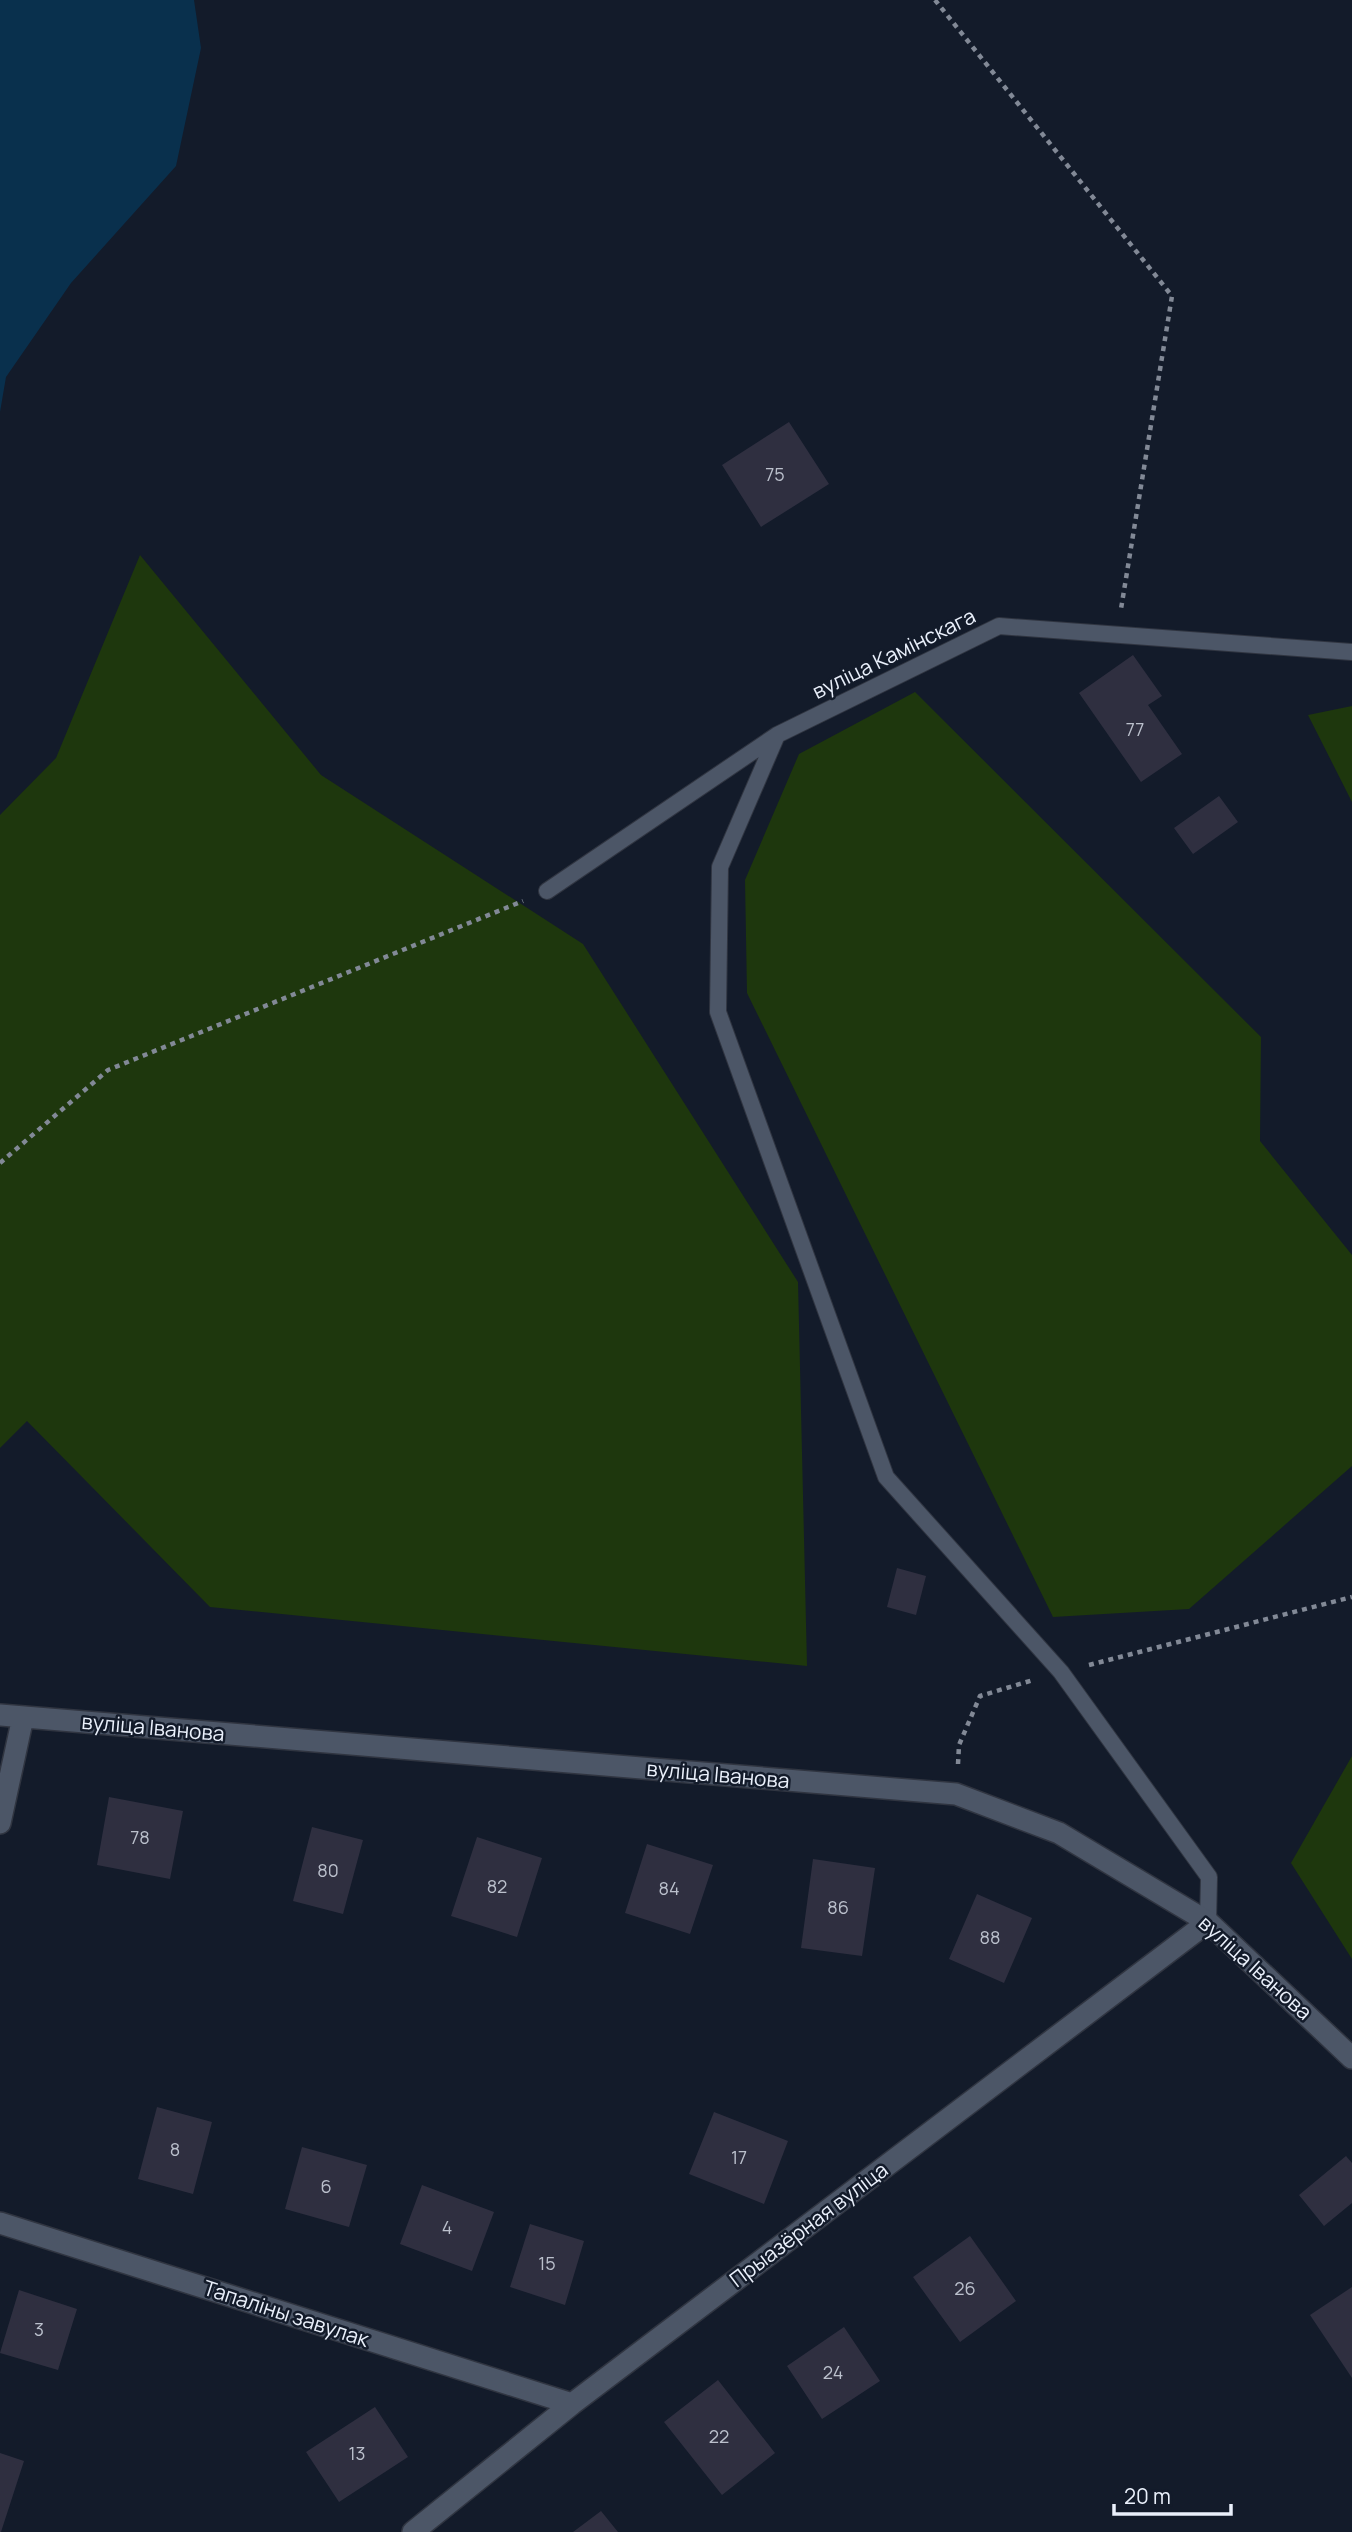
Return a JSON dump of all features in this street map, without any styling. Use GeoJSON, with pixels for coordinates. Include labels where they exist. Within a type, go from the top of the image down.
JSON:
{"type":"FeatureCollection","features":[{"type":"Feature","properties":{"kind":"street","name":"вуліца Іванова"},"geometry":{"type":"LineString","coordinates":[[0,1715],[956,1794],[1059,1832],[1208,1922],[1352,2058]]}},
{"type":"Feature","properties":{"kind":"street"},"geometry":{"type":"LineString","coordinates":[[0,1823],[23,1717]]}},
{"type":"Feature","properties":{"kind":"street","name":"Прыазёрная вуліца"},"geometry":{"type":"LineString","coordinates":[[413,2532],[572,2404],[1208,1922]]}},
{"type":"Feature","properties":{"kind":"street","name":"Тапаліны завулак"},"geometry":{"type":"LineString","coordinates":[[0,2223],[572,2404]]}},
{"type":"Feature","properties":{"kind":"lane","name":"вуліца Камінскага"},"geometry":{"type":"LineString","coordinates":[[547,891],[777,735],[999,626],[1352,652]]}},
{"type":"Feature","properties":{"kind":"lane"},"geometry":{"type":"LineString","coordinates":[[777,735],[720,867],[718,1012],[886,1477],[1061,1672],[1209,1877],[1208,1922]]}},
{"type":"Feature","properties":{"kind":"path"},"geometry":{"type":"LineString","coordinates":[[935,0],[1172,296],[1116,634]]}},
{"type":"Feature","properties":{"kind":"path"},"geometry":{"type":"LineString","coordinates":[[0,1163],[108,1070],[547,891]]}},
{"type":"Feature","properties":{"kind":"path"},"geometry":{"type":"LineString","coordinates":[[956,1794],[959,1745],[980,1696],[1061,1672],[1352,1597]]}},
{"type":"Feature","properties":{"kind":"green space"},"geometry":{"type":"Polygon","coordinates":[[[140,555],[321,775],[583,944],[798,1282],[807,1666],[210,1607],[27,1421],[0,1448],[0,815],[56,758],[140,555]]]}},
{"type":"Feature","properties":{"kind":"green space"},"geometry":{"type":"Polygon","coordinates":[[[915,692],[1261,1037],[1260,1141],[1352,1255],[1352,1466],[1189,1609],[1053,1617],[747,993],[745,880],[799,754],[915,692]]]}},
{"type":"Feature","properties":{"kind":"green space"},"geometry":{"type":"Polygon","coordinates":[[[1352,706],[1352,802],[1308,715],[1352,706]]]}},
{"type":"Feature","properties":{"kind":"green space"},"geometry":{"type":"Polygon","coordinates":[[[1352,1756],[1352,1959],[1291,1863],[1352,1756]]]}},
{"type":"Feature","properties":{"kind":"water"},"geometry":{"type":"Polygon","coordinates":[[[0,0],[194,0],[201,48],[176,166],[71,283],[6,377],[0,412],[0,0]]]}},
{"type":"Feature","properties":{"kind":"building"},"geometry":{"type":"Polygon","coordinates":[[[789,422],[829,484],[761,527],[722,465],[789,422]]]}},
{"type":"Feature","properties":{"kind":"building"},"geometry":{"type":"Polygon","coordinates":[[[1133,655],[1162,696],[1148,705],[1182,754],[1141,782],[1079,693],[1133,655]]]}},
{"type":"Feature","properties":{"kind":"building"},"geometry":{"type":"Polygon","coordinates":[[[1219,796],[1238,822],[1193,854],[1174,828],[1219,796]]]}},
{"type":"Feature","properties":{"kind":"building"},"geometry":{"type":"Polygon","coordinates":[[[897,1568],[926,1576],[916,1615],[887,1607],[897,1568]]]}},
{"type":"Feature","properties":{"kind":"building"},"geometry":{"type":"Polygon","coordinates":[[[109,1797],[183,1811],[170,1879],[97,1865],[109,1797]]]}},
{"type":"Feature","properties":{"kind":"building"},"geometry":{"type":"Polygon","coordinates":[[[312,1827],[363,1840],[343,1914],[293,1901],[312,1827]]]}},
{"type":"Feature","properties":{"kind":"building"},"geometry":{"type":"Polygon","coordinates":[[[477,1837],[542,1858],[517,1937],[451,1916],[477,1837]]]}},
{"type":"Feature","properties":{"kind":"building"},"geometry":{"type":"Polygon","coordinates":[[[647,1844],[713,1865],[690,1934],[625,1913],[647,1844]]]}},
{"type":"Feature","properties":{"kind":"building"},"geometry":{"type":"Polygon","coordinates":[[[813,1859],[875,1868],[862,1956],[801,1948],[813,1859]]]}},
{"type":"Feature","properties":{"kind":"building"},"geometry":{"type":"Polygon","coordinates":[[[977,1894],[1032,1918],[1004,1983],[949,1959],[977,1894]]]}},
{"type":"Feature","properties":{"kind":"building"},"geometry":{"type":"Polygon","coordinates":[[[157,2107],[212,2122],[193,2194],[138,2179],[157,2107]]]}},
{"type":"Feature","properties":{"kind":"building"},"geometry":{"type":"Polygon","coordinates":[[[714,2112],[788,2141],[764,2204],[689,2174],[714,2112]]]}},
{"type":"Feature","properties":{"kind":"building"},"geometry":{"type":"Polygon","coordinates":[[[302,2147],[367,2165],[349,2227],[285,2209],[302,2147]]]}},
{"type":"Feature","properties":{"kind":"building"},"geometry":{"type":"Polygon","coordinates":[[[1346,2156],[1352,2163],[1352,2203],[1324,2226],[1299,2195],[1346,2156]]]}},
{"type":"Feature","properties":{"kind":"building"},"geometry":{"type":"Polygon","coordinates":[[[422,2185],[494,2212],[472,2271],[400,2244],[422,2185]]]}},
{"type":"Feature","properties":{"kind":"building"},"geometry":{"type":"Polygon","coordinates":[[[530,2224],[584,2241],[565,2305],[510,2287],[530,2224]]]}},
{"type":"Feature","properties":{"kind":"building"},"geometry":{"type":"Polygon","coordinates":[[[970,2236],[1016,2301],[960,2342],[913,2277],[970,2236]]]}},
{"type":"Feature","properties":{"kind":"building"},"geometry":{"type":"Polygon","coordinates":[[[1352,2287],[1352,2378],[1310,2315],[1352,2287]]]}},
{"type":"Feature","properties":{"kind":"building"},"geometry":{"type":"Polygon","coordinates":[[[19,2290],[77,2309],[58,2370],[0,2353],[19,2290]]]}},
{"type":"Feature","properties":{"kind":"building"},"geometry":{"type":"Polygon","coordinates":[[[844,2327],[880,2381],[822,2419],[787,2366],[844,2327]]]}},
{"type":"Feature","properties":{"kind":"building"},"geometry":{"type":"Polygon","coordinates":[[[718,2380],[775,2453],[722,2495],[664,2422],[718,2380]]]}},
{"type":"Feature","properties":{"kind":"building"},"geometry":{"type":"Polygon","coordinates":[[[375,2407],[408,2457],[339,2502],[306,2452],[375,2407]]]}},
{"type":"Feature","properties":{"kind":"building"},"geometry":{"type":"Polygon","coordinates":[[[0,2453],[24,2461],[1,2532],[0,2532],[0,2453]]]}},
{"type":"Feature","properties":{"kind":"building"},"geometry":{"type":"Polygon","coordinates":[[[601,2511],[618,2532],[573,2532],[601,2511]]]}}]}
